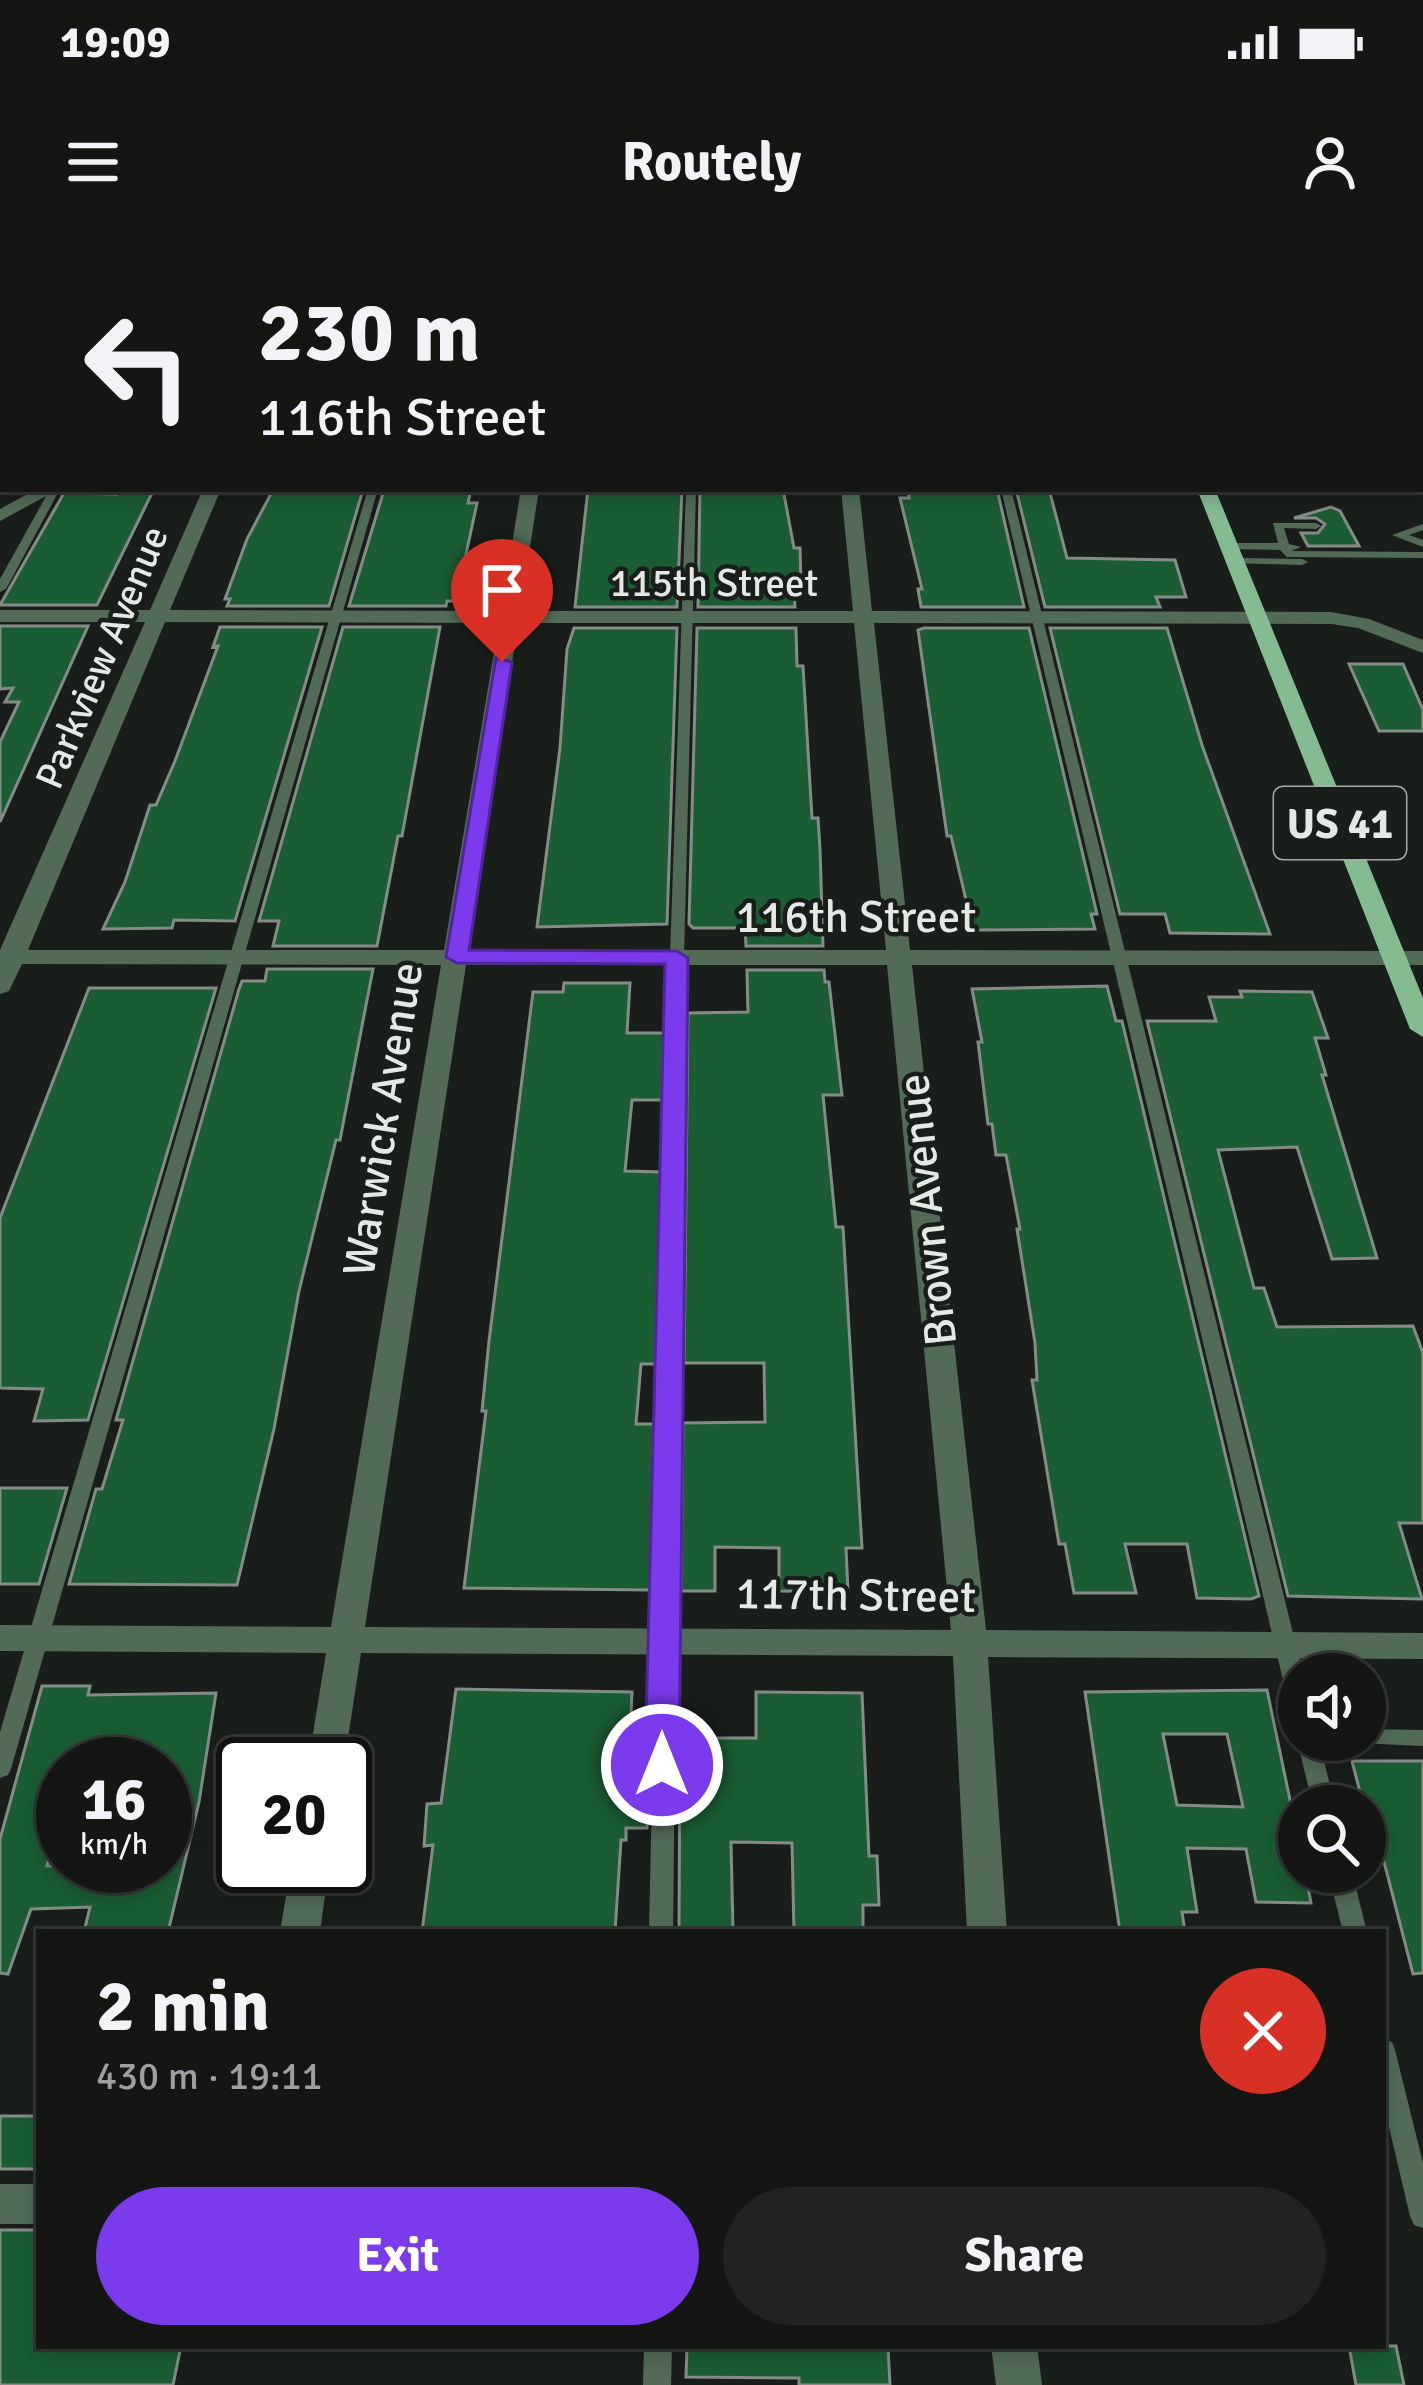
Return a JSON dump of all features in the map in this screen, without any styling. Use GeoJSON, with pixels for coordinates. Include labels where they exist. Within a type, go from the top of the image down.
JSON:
{"type":"FeatureCollection","features":[{"type":"Feature","properties":{"kind":"main road","name":"US 41"},"geometry":{"type":"LineString","coordinates":[[1207,492],[1423,1029]]}},
{"type":"Feature","properties":{"kind":"street"},"geometry":{"type":"LineString","coordinates":[[0,516],[46,492]]}},
{"type":"Feature","properties":{"kind":"street","name":"Parkview Avenue"},"geometry":{"type":"LineString","coordinates":[[0,986],[6,957],[211,492]]}},
{"type":"Feature","properties":{"kind":"street","name":"Warwick Avenue"},"geometry":{"type":"LineString","coordinates":[[330,1737],[530,492]]}},
{"type":"Feature","properties":{"kind":"street","name":"Brown Avenue"},"geometry":{"type":"LineString","coordinates":[[850,492],[970,1644],[987,1929]]}},
{"type":"Feature","properties":{"kind":"street","name":"115th Street"},"geometry":{"type":"LineString","coordinates":[[0,616],[1257,616],[1362,623],[1423,647]]}},
{"type":"Feature","properties":{"kind":"street","name":"116th Street"},"geometry":{"type":"LineString","coordinates":[[6,957],[1423,958]]}},
{"type":"Feature","properties":{"kind":"street","name":"117th Street"},"geometry":{"type":"LineString","coordinates":[[0,1637],[1423,1646]]}},
{"type":"Feature","properties":{"kind":"street"},"geometry":{"type":"LineString","coordinates":[[300,1929],[306,1893]]}},
{"type":"Feature","properties":{"kind":"street"},"geometry":{"type":"LineString","coordinates":[[0,2204],[36,2204]]}},
{"type":"Feature","properties":{"kind":"street"},"geometry":{"type":"LineString","coordinates":[[1013,2349],[1019,2385]]}},
{"type":"Feature","properties":{"kind":"lane"},"geometry":{"type":"LineString","coordinates":[[0,589],[50,492]]}},
{"type":"Feature","properties":{"kind":"lane"},"geometry":{"type":"LineString","coordinates":[[0,1769],[372,492]]}},
{"type":"Feature","properties":{"kind":"lane"},"geometry":{"type":"LineString","coordinates":[[661,1929],[677,958],[691,492]]}},
{"type":"Feature","properties":{"kind":"lane"},"geometry":{"type":"LineString","coordinates":[[1007,492],[1288,1653]]}},
{"type":"Feature","properties":{"kind":"lane"},"geometry":{"type":"LineString","coordinates":[[1316,526],[1277,526],[1287,554],[1422,546]]}},
{"type":"Feature","properties":{"kind":"lane"},"geometry":{"type":"LineString","coordinates":[[1232,553],[1422,546]]}},
{"type":"Feature","properties":{"kind":"lane"},"geometry":{"type":"LineString","coordinates":[[1372,548],[1422,546]]}},
{"type":"Feature","properties":{"kind":"lane"},"geometry":{"type":"LineString","coordinates":[[1232,553],[1301,547]]}},
{"type":"Feature","properties":{"kind":"lane"},"geometry":{"type":"LineString","coordinates":[[1386,1737],[1423,1738]]}},
{"type":"Feature","properties":{"kind":"lane"},"geometry":{"type":"LineString","coordinates":[[1345,1893],[1353,1929]]}},
{"type":"Feature","properties":{"kind":"lane"},"geometry":{"type":"LineString","coordinates":[[1386,2062],[1423,2216]]}},
{"type":"Feature","properties":{"kind":"lane"},"geometry":{"type":"LineString","coordinates":[[657,2385],[658,2349]]}},
{"type":"Feature","properties":{"kind":"building"},"geometry":{"type":"Polygon","coordinates":[[[153,492],[97,605],[0,605],[64,493],[153,492]]]}},
{"type":"Feature","properties":{"kind":"building"},"geometry":{"type":"Polygon","coordinates":[[[272,492],[362,493],[329,606],[227,606],[230,599],[225,599],[247,539],[272,492]]]}},
{"type":"Feature","properties":{"kind":"building"},"geometry":{"type":"Polygon","coordinates":[[[383,492],[470,492],[468,503],[477,503],[456,601],[447,601],[446,606],[349,606],[383,492]]]}},
{"type":"Feature","properties":{"kind":"building"},"geometry":{"type":"Polygon","coordinates":[[[588,492],[682,492],[677,607],[575,607],[588,492]]]}},
{"type":"Feature","properties":{"kind":"building"},"geometry":{"type":"Polygon","coordinates":[[[700,492],[784,492],[794,548],[800,548],[801,585],[794,585],[795,607],[698,607],[700,492]]]}},
{"type":"Feature","properties":{"kind":"building"},"geometry":{"type":"Polygon","coordinates":[[[908,492],[998,492],[1024,607],[921,607],[918,589],[922,589],[900,498],[909,498],[908,492]]]}},
{"type":"Feature","properties":{"kind":"building"},"geometry":{"type":"Polygon","coordinates":[[[1017,492],[1050,492],[1067,558],[1175,560],[1186,597],[1156,597],[1160,607],[1045,607],[1017,492]]]}},
{"type":"Feature","properties":{"kind":"building"},"geometry":{"type":"Polygon","coordinates":[[[1331,507],[1340,511],[1359,546],[1308,546],[1301,533],[1318,533],[1325,524],[1316,518],[1294,518],[1331,507]]]}},
{"type":"Feature","properties":{"kind":"building"},"geometry":{"type":"Polygon","coordinates":[[[0,626],[88,626],[0,822],[0,742],[19,702],[5,702],[13,688],[0,689],[0,626]]]}},
{"type":"Feature","properties":{"kind":"building"},"geometry":{"type":"Polygon","coordinates":[[[220,627],[322,627],[235,921],[174,920],[172,928],[103,929],[125,882],[150,805],[156,805],[175,761],[218,646],[213,647],[220,627]]]}},
{"type":"Feature","properties":{"kind":"building"},"geometry":{"type":"Polygon","coordinates":[[[343,627],[440,627],[402,836],[398,836],[377,946],[273,946],[279,921],[259,921],[343,627]]]}},
{"type":"Feature","properties":{"kind":"building"},"geometry":{"type":"Polygon","coordinates":[[[574,628],[677,628],[667,924],[537,927],[560,748],[567,649],[574,628]]]}},
{"type":"Feature","properties":{"kind":"building"},"geometry":{"type":"Polygon","coordinates":[[[697,628],[796,628],[797,666],[803,666],[812,818],[818,818],[823,946],[746,946],[745,928],[693,928],[689,924],[697,628]]]}},
{"type":"Feature","properties":{"kind":"building"},"geometry":{"type":"Polygon","coordinates":[[[1029,628],[1097,914],[1091,914],[1095,929],[973,930],[951,836],[947,836],[918,630],[1029,628]]]}},
{"type":"Feature","properties":{"kind":"building"},"geometry":{"type":"Polygon","coordinates":[[[1050,628],[1167,628],[1202,745],[1270,934],[1170,933],[1165,914],[1120,914],[1050,628]]]}},
{"type":"Feature","properties":{"kind":"building"},"geometry":{"type":"Polygon","coordinates":[[[1349,664],[1403,664],[1423,710],[1423,731],[1379,731],[1349,664]]]}},
{"type":"Feature","properties":{"kind":"building"},"geometry":{"type":"Polygon","coordinates":[[[267,969],[373,969],[340,1140],[336,1140],[299,1291],[274,1429],[237,1585],[69,1584],[96,1489],[102,1489],[123,1420],[116,1420],[239,989],[242,981],[265,981],[267,969]]]}},
{"type":"Feature","properties":{"kind":"building"},"geometry":{"type":"Polygon","coordinates":[[[747,970],[824,970],[825,982],[829,982],[842,1095],[823,1095],[836,1227],[843,1227],[862,1548],[846,1548],[848,1592],[779,1591],[779,1548],[715,1547],[715,1591],[681,1591],[683,1423],[765,1422],[764,1363],[684,1363],[688,1013],[748,1012],[747,970]]]}},
{"type":"Feature","properties":{"kind":"building"},"geometry":{"type":"Polygon","coordinates":[[[564,983],[630,983],[627,1033],[664,1033],[662,1100],[632,1100],[625,1171],[661,1172],[657,1364],[641,1364],[636,1424],[655,1424],[652,1590],[464,1588],[533,992],[563,992],[564,983]]]}},
{"type":"Feature","properties":{"kind":"building"},"geometry":{"type":"Polygon","coordinates":[[[1107,986],[1116,1021],[1122,1021],[1259,1596],[1251,1599],[1197,1598],[1187,1544],[1125,1544],[1136,1593],[1074,1593],[1065,1544],[1059,1544],[1032,1380],[1037,1380],[1035,1343],[1020,1229],[1006,1155],[996,1155],[992,1124],[988,1124],[978,1042],[982,1042],[972,989],[1107,986]]]}},
{"type":"Feature","properties":{"kind":"building"},"geometry":{"type":"Polygon","coordinates":[[[89,988],[216,988],[88,1420],[34,1421],[43,1389],[0,1388],[0,1218],[89,988]]]}},
{"type":"Feature","properties":{"kind":"building"},"geometry":{"type":"Polygon","coordinates":[[[1240,991],[1312,992],[1328,1038],[1315,1038],[1326,1075],[1322,1075],[1377,1258],[1332,1259],[1297,1147],[1218,1150],[1254,1288],[1264,1288],[1277,1327],[1413,1326],[1423,1353],[1423,1523],[1399,1523],[1422,1599],[1288,1596],[1147,1021],[1216,1021],[1209,997],[1242,997],[1240,991]]]}},
{"type":"Feature","properties":{"kind":"building"},"geometry":{"type":"Polygon","coordinates":[[[0,1488],[67,1488],[39,1584],[0,1584],[0,1488]]]}},
{"type":"Feature","properties":{"kind":"building"},"geometry":{"type":"Polygon","coordinates":[[[42,1686],[90,1686],[88,1695],[216,1693],[192,1831],[192,1737],[36,1737],[36,1893],[177,1893],[169,1929],[85,1929],[90,1907],[31,1909],[8,1974],[0,1973],[0,1839],[42,1686]]]}},
{"type":"Feature","properties":{"kind":"building"},"geometry":{"type":"Polygon","coordinates":[[[456,1689],[632,1692],[630,1738],[649,1738],[647,1828],[626,1828],[626,1840],[621,1840],[615,1929],[422,1929],[433,1845],[424,1846],[427,1804],[441,1803],[456,1689]]]}},
{"type":"Feature","properties":{"kind":"building"},"geometry":{"type":"Polygon","coordinates":[[[1267,1690],[1278,1761],[1282,1761],[1287,1785],[1278,1785],[1278,1893],[1309,1893],[1311,1903],[1256,1902],[1246,1849],[1187,1848],[1197,1912],[1182,1912],[1185,1929],[1120,1929],[1085,1692],[1267,1690]],[[1163,1734],[1177,1805],[1243,1807],[1227,1734],[1163,1734]]]}},
{"type":"Feature","properties":{"kind":"building"},"geometry":{"type":"Polygon","coordinates":[[[756,1692],[862,1693],[869,1856],[877,1856],[879,1905],[863,1905],[863,1929],[794,1929],[792,1843],[731,1842],[733,1929],[679,1929],[680,1738],[756,1738],[756,1692]]]}},
{"type":"Feature","properties":{"kind":"building"},"geometry":{"type":"Polygon","coordinates":[[[1352,1761],[1423,1761],[1423,1973],[1413,1974],[1386,1870],[1386,1785],[1358,1785],[1352,1761]]]}},
{"type":"Feature","properties":{"kind":"building"},"geometry":{"type":"Polygon","coordinates":[[[0,2116],[36,2116],[36,2169],[0,2169],[0,2116]]]}},
{"type":"Feature","properties":{"kind":"building"},"geometry":{"type":"Polygon","coordinates":[[[0,2230],[36,2230],[36,2349],[180,2349],[173,2385],[0,2385],[0,2230]]]}},
{"type":"Feature","properties":{"kind":"building"},"geometry":{"type":"Polygon","coordinates":[[[1396,2346],[1404,2385],[1356,2385],[1350,2349],[1396,2346]]]}},
{"type":"Feature","properties":{"kind":"building"},"geometry":{"type":"Polygon","coordinates":[[[687,2349],[888,2349],[890,2385],[799,2385],[799,2378],[686,2377],[687,2349]]]}},
{"type":"Feature","properties":{"kind":"route"},"geometry":{"type":"LineString","coordinates":[[502,662],[457,957],[677,958],[662,1765]]}}]}
